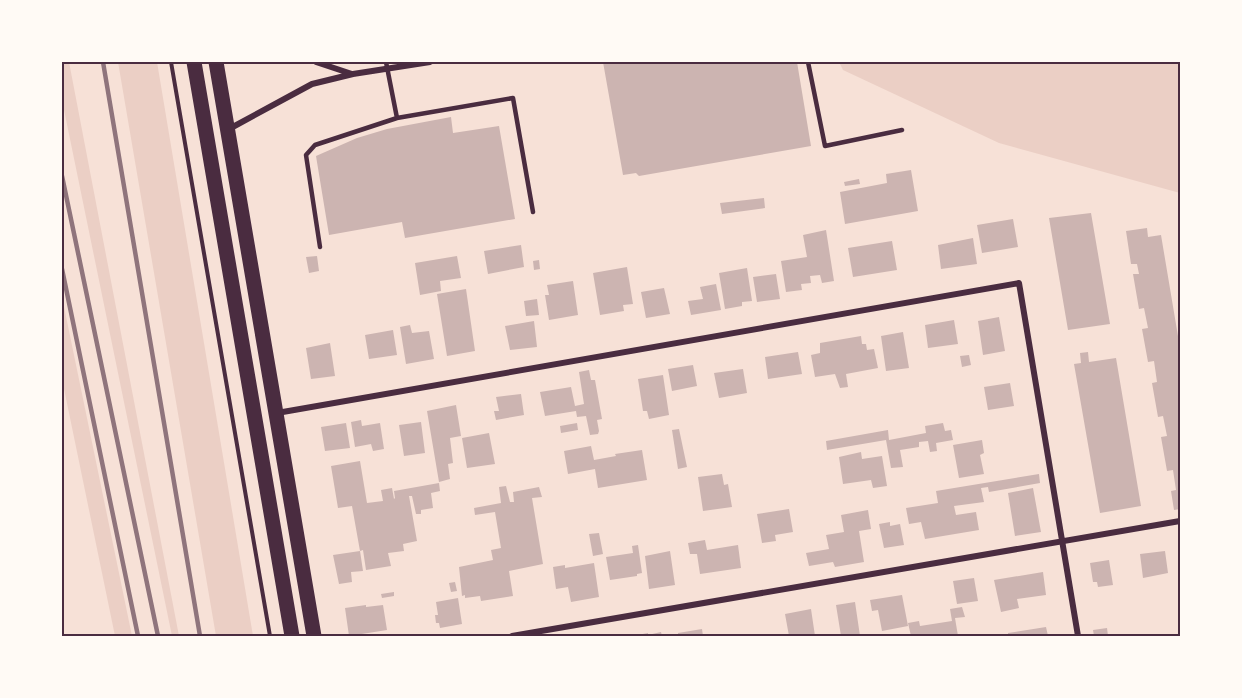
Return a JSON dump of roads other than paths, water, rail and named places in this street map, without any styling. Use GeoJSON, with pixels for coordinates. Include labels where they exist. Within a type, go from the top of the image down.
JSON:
{"type":"FeatureCollection","features":[{"type":"Feature","properties":{"kind":"main road"},"geometry":{"type":"LineString","coordinates":[[194,62],[292,636]]}},
{"type":"Feature","properties":{"kind":"main road"},"geometry":{"type":"LineString","coordinates":[[216,62],[314,636]]}},
{"type":"Feature","properties":{"kind":"street"},"geometry":{"type":"LineString","coordinates":[[316,62],[353,74]]}},
{"type":"Feature","properties":{"kind":"street"},"geometry":{"type":"LineString","coordinates":[[228,129],[312,84],[387,65],[430,62]]}},
{"type":"Feature","properties":{"kind":"street"},"geometry":{"type":"LineString","coordinates":[[276,413],[1019,283],[1078,636]]}},
{"type":"Feature","properties":{"kind":"street"},"geometry":{"type":"LineString","coordinates":[[512,636],[1180,521]]}},
{"type":"Feature","properties":{"kind":"lane"},"geometry":{"type":"LineString","coordinates":[[808,62],[825,146],[902,130]]}},
{"type":"Feature","properties":{"kind":"lane"},"geometry":{"type":"LineString","coordinates":[[387,65],[397,118]]}},
{"type":"Feature","properties":{"kind":"lane"},"geometry":{"type":"LineString","coordinates":[[320,247],[306,155],[315,145],[397,118],[513,98],[533,212]]}},
{"type":"Feature","properties":{"kind":"railway"},"geometry":{"type":"LineString","coordinates":[[103,62],[200,636]]}},
{"type":"Feature","properties":{"kind":"railway"},"geometry":{"type":"LineString","coordinates":[[62,176],[158,636]]}},
{"type":"Feature","properties":{"kind":"railway"},"geometry":{"type":"LineString","coordinates":[[62,269],[138,636]]}}]}
